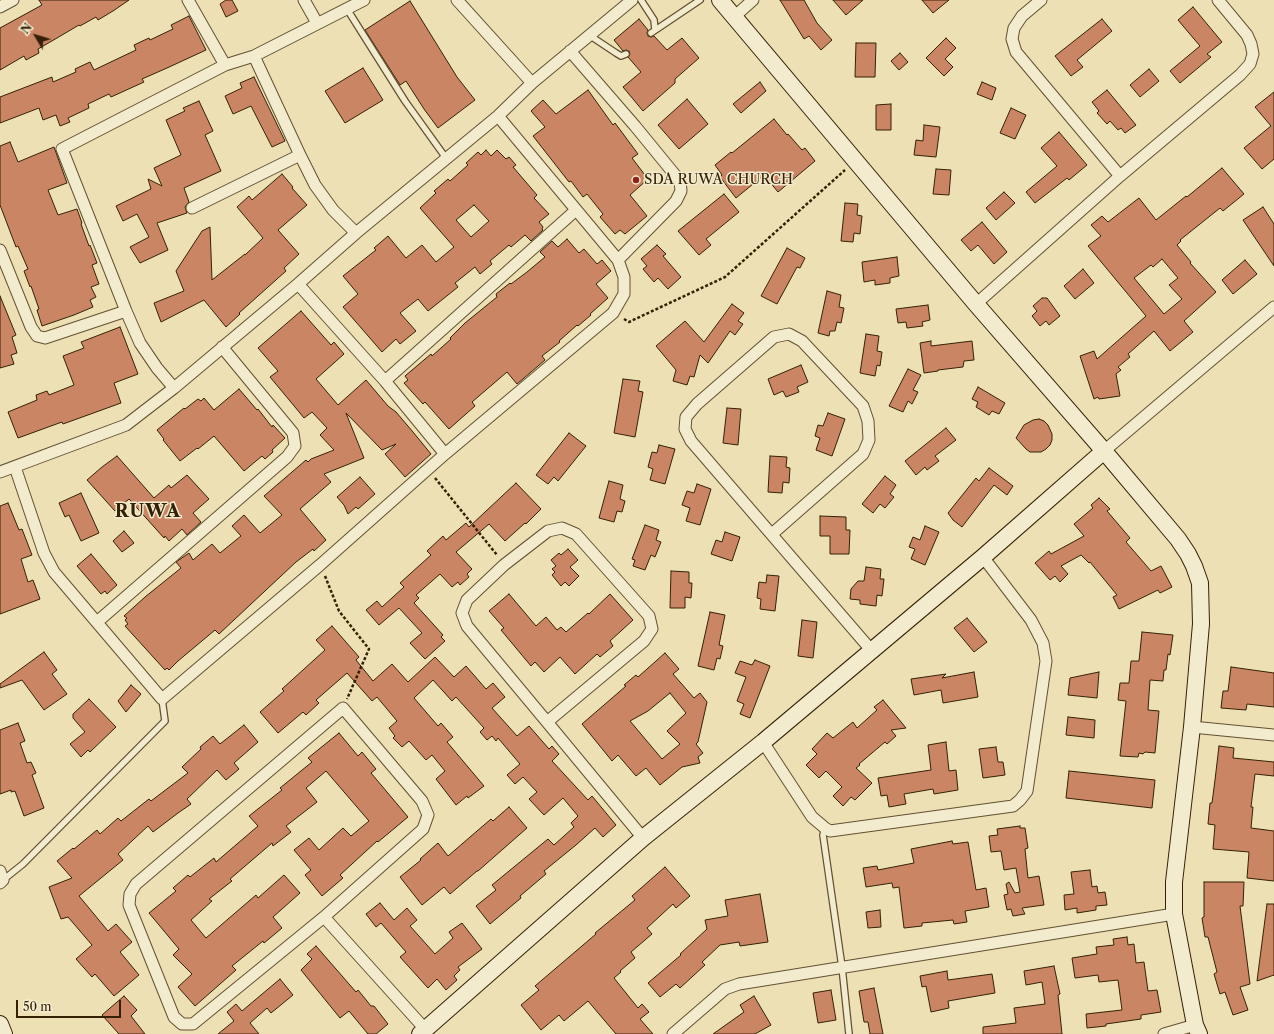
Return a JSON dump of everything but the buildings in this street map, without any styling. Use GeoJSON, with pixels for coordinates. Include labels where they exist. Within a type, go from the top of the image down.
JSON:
{"type":"FeatureCollection","features":[{"type":"Feature","properties":{"kind":"street"},"geometry":{"type":"LineString","coordinates":[[0,7],[13,0]]}},
{"type":"Feature","properties":{"kind":"street"},"geometry":{"type":"LineString","coordinates":[[188,0],[225,65]]}},
{"type":"Feature","properties":{"kind":"street"},"geometry":{"type":"LineString","coordinates":[[304,0],[317,24]]}},
{"type":"Feature","properties":{"kind":"street"},"geometry":{"type":"LineString","coordinates":[[174,388],[157,368],[140,343],[62,149],[225,65],[254,56],[364,0]]}},
{"type":"Feature","properties":{"kind":"street"},"geometry":{"type":"LineString","coordinates":[[457,0],[532,83]]}},
{"type":"Feature","properties":{"kind":"street"},"geometry":{"type":"LineString","coordinates":[[0,472],[126,425],[174,388],[298,284],[356,232],[498,116],[532,83],[632,0]]}},
{"type":"Feature","properties":{"kind":"street"},"geometry":{"type":"LineString","coordinates":[[720,0],[976,304],[1104,451],[1178,539],[1191,560],[1200,583],[1201,624],[1192,727],[1174,882],[1174,914],[1197,1029],[1164,1034]]}},
{"type":"Feature","properties":{"kind":"street"},"geometry":{"type":"LineString","coordinates":[[734,17],[753,0]]}},
{"type":"Feature","properties":{"kind":"street"},"geometry":{"type":"LineString","coordinates":[[1041,0],[1022,16],[1014,28],[1012,39],[1016,52],[1120,176]]}},
{"type":"Feature","properties":{"kind":"street"},"geometry":{"type":"LineString","coordinates":[[976,304],[1120,176],[1240,75],[1250,64],[1253,54],[1247,35],[1218,0]]}},
{"type":"Feature","properties":{"kind":"street"},"geometry":{"type":"LineString","coordinates":[[570,51],[680,180],[681,191],[676,201],[618,260]]}},
{"type":"Feature","properties":{"kind":"street"},"geometry":{"type":"LineString","coordinates":[[254,56],[300,155],[316,185],[333,210],[356,232]]}},
{"type":"Feature","properties":{"kind":"street"},"geometry":{"type":"LineString","coordinates":[[15,467],[44,553],[54,572],[162,699],[320,565],[445,454],[613,313],[624,294],[624,277],[618,260],[498,116]]}},
{"type":"Feature","properties":{"kind":"street"},"geometry":{"type":"LineString","coordinates":[[192,208],[300,155]]}},
{"type":"Feature","properties":{"kind":"street"},"geometry":{"type":"LineString","coordinates":[[385,381],[576,210]]}},
{"type":"Feature","properties":{"kind":"street"},"geometry":{"type":"LineString","coordinates":[[0,250],[32,327],[38,336],[45,338],[126,311]]}},
{"type":"Feature","properties":{"kind":"street"},"geometry":{"type":"LineString","coordinates":[[298,284],[385,381],[445,454]]}},
{"type":"Feature","properties":{"kind":"street"},"geometry":{"type":"LineString","coordinates":[[324,917],[422,1031],[643,838],[763,742],[1274,307]]}},
{"type":"Feature","properties":{"kind":"street"},"geometry":{"type":"LineString","coordinates":[[772,534],[862,454],[869,440],[868,422],[863,406],[802,341],[789,334],[774,337],[697,404],[686,418],[685,429],[691,441],[872,650]]}},
{"type":"Feature","properties":{"kind":"street"},"geometry":{"type":"LineString","coordinates":[[97,622],[287,457],[295,446],[293,433],[222,347]]}},
{"type":"Feature","properties":{"kind":"street"},"geometry":{"type":"LineString","coordinates":[[547,722],[644,641],[652,629],[649,616],[576,534],[562,528],[548,531],[504,565],[467,600],[462,613],[467,626],[643,838]]}},
{"type":"Feature","properties":{"kind":"street"},"geometry":{"type":"LineString","coordinates":[[763,742],[812,817],[824,828],[830,831],[1013,806],[1027,791],[1046,662],[1043,643],[1032,620],[982,557]]}},
{"type":"Feature","properties":{"kind":"street"},"geometry":{"type":"LineString","coordinates":[[343,708],[422,801],[428,815],[423,829],[324,917],[193,1024],[182,1024],[174,1017],[129,905],[130,894],[136,884],[343,708]]}},
{"type":"Feature","properties":{"kind":"street"},"geometry":{"type":"LineString","coordinates":[[1192,727],[1274,735]]}},
{"type":"Feature","properties":{"kind":"street"},"geometry":{"type":"LineString","coordinates":[[673,1034],[725,989],[739,984],[1174,914]]}},
{"type":"Feature","properties":{"kind":"street"},"geometry":{"type":"LineString","coordinates":[[0,1024],[4,1034]]}},
{"type":"Feature","properties":{"kind":"lane"},"geometry":{"type":"LineString","coordinates":[[641,0],[654,20],[653,32],[700,0]]}},
{"type":"Feature","properties":{"kind":"lane"},"geometry":{"type":"LineString","coordinates":[[347,8],[405,101],[446,158]]}},
{"type":"Feature","properties":{"kind":"lane"},"geometry":{"type":"LineString","coordinates":[[589,35],[621,56],[626,54]]}},
{"type":"Feature","properties":{"kind":"lane"},"geometry":{"type":"LineString","coordinates":[[1,878],[23,864],[165,721],[162,699]]}},
{"type":"Feature","properties":{"kind":"lane"},"geometry":{"type":"LineString","coordinates":[[824,828],[823,836],[842,967],[849,1034]]}},
{"type":"Feature","properties":{"kind":"path"},"geometry":{"type":"LineString","coordinates":[[613,313],[629,322],[724,277],[855,161]]}},
{"type":"Feature","properties":{"kind":"path"},"geometry":{"type":"LineString","coordinates":[[428,470],[504,565]]}},
{"type":"Feature","properties":{"kind":"path"},"geometry":{"type":"LineString","coordinates":[[320,565],[339,612],[369,649],[343,708]]}},
{"type":"Feature","properties":{"kind":"place","name":"SDA RUWA CHURCH"},"geometry":{"type":"Point","coordinates":[636,180]}},
{"type":"Feature","properties":{"kind":"district","name":"RUWA"},"geometry":{"type":"Point","coordinates":[148,512]}}]}
